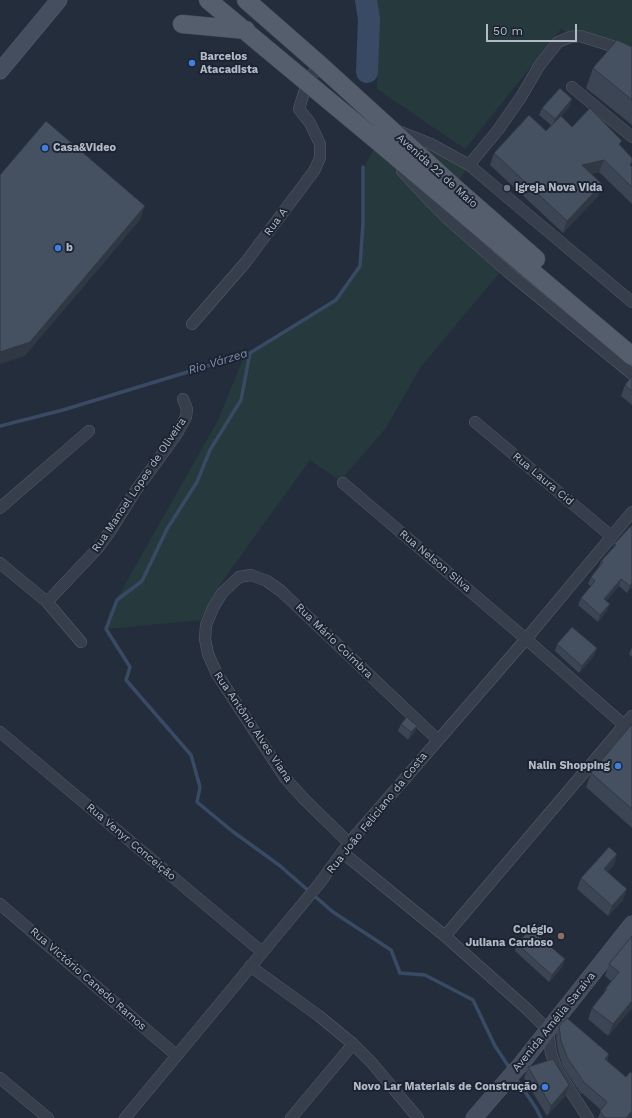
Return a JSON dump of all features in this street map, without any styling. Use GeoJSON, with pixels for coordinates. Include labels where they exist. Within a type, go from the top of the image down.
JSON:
{"type":"FeatureCollection","features":[{"type":"Feature","properties":{"kind":"main road","name":"Avenida 22 de Maio"},"geometry":{"type":"LineString","coordinates":[[208,0],[246,30],[632,356]]}},
{"type":"Feature","properties":{"kind":"main road","name":"Avenida 22 de Maio"},"geometry":{"type":"LineString","coordinates":[[246,0],[545,267],[632,339]]}},
{"type":"Feature","properties":{"kind":"main road"},"geometry":{"type":"LineString","coordinates":[[182,24],[246,30]]}},
{"type":"Feature","properties":{"kind":"street"},"geometry":{"type":"LineString","coordinates":[[0,71],[59,0]]}},
{"type":"Feature","properties":{"kind":"street"},"geometry":{"type":"LineString","coordinates":[[469,165],[498,130],[540,66],[558,42],[570,37],[580,36],[612,46],[632,55]]}},
{"type":"Feature","properties":{"kind":"street"},"geometry":{"type":"LineString","coordinates":[[307,83],[319,64]]}},
{"type":"Feature","properties":{"kind":"street","name":"Rua A"},"geometry":{"type":"LineString","coordinates":[[192,324],[245,263],[314,171],[320,158],[320,144],[310,122],[299,109],[307,83]]}},
{"type":"Feature","properties":{"kind":"street"},"geometry":{"type":"LineString","coordinates":[[572,87],[632,137]]}},
{"type":"Feature","properties":{"kind":"street"},"geometry":{"type":"LineString","coordinates":[[390,128],[431,144],[469,165],[632,302]]}},
{"type":"Feature","properties":{"kind":"street","name":"Avenida 22 de Maio"},"geometry":{"type":"LineString","coordinates":[[375,139],[394,163],[439,211],[508,272],[632,374]]}},
{"type":"Feature","properties":{"kind":"street","name":"Rua Manoel Lopes de Oliveira"},"geometry":{"type":"LineString","coordinates":[[47,602],[98,548],[134,493],[176,435],[186,417],[187,410],[183,399]]}},
{"type":"Feature","properties":{"kind":"street","name":"Rua Laura Cid"},"geometry":{"type":"LineString","coordinates":[[475,422],[611,536]]}},
{"type":"Feature","properties":{"kind":"street"},"geometry":{"type":"LineString","coordinates":[[0,508],[89,431]]}},
{"type":"Feature","properties":{"kind":"street","name":"Rua Nelson Silva"},"geometry":{"type":"LineString","coordinates":[[343,483],[526,639],[628,729]]}},
{"type":"Feature","properties":{"kind":"street","name":"Rua João Feliciano da Costa"},"geometry":{"type":"LineString","coordinates":[[125,1118],[319,884],[346,848],[526,639],[632,512]]}},
{"type":"Feature","properties":{"kind":"street"},"geometry":{"type":"LineString","coordinates":[[0,562],[47,602],[81,642]]}},
{"type":"Feature","properties":{"kind":"street","name":"Rua Mário Coimbra"},"geometry":{"type":"LineString","coordinates":[[222,593],[239,577],[251,575],[272,584],[438,740]]}},
{"type":"Feature","properties":{"kind":"street","name":"Rua Antônio Alves Viana"},"geometry":{"type":"LineString","coordinates":[[222,593],[213,608],[206,625],[205,639],[208,654],[217,674],[285,778],[346,848],[528,1010],[548,1031]]}},
{"type":"Feature","properties":{"kind":"street"},"geometry":{"type":"LineString","coordinates":[[445,936],[628,729],[632,716]]}},
{"type":"Feature","properties":{"kind":"street","name":"Rua Venyr Conceição"},"geometry":{"type":"LineString","coordinates":[[0,732],[262,952]]}},
{"type":"Feature","properties":{"kind":"street","name":"Rua Victório Canedo Ramos"},"geometry":{"type":"LineString","coordinates":[[0,904],[176,1055]]}},
{"type":"Feature","properties":{"kind":"street","name":"Avenida Amélia Saraiva"},"geometry":{"type":"LineString","coordinates":[[474,1118],[548,1031],[632,924]]}},
{"type":"Feature","properties":{"kind":"street"},"geometry":{"type":"LineString","coordinates":[[250,966],[319,1016],[353,1044],[372,1063],[418,1118]]}},
{"type":"Feature","properties":{"kind":"street"},"geometry":{"type":"LineString","coordinates":[[548,1031],[551,1053],[557,1070],[588,1118]]}},
{"type":"Feature","properties":{"kind":"street"},"geometry":{"type":"LineString","coordinates":[[291,1118],[353,1044]]}},
{"type":"Feature","properties":{"kind":"street"},"geometry":{"type":"LineString","coordinates":[[0,1078],[48,1118]]}},
{"type":"Feature","properties":{"kind":"green space"},"geometry":{"type":"Polygon","coordinates":[[[376,0],[632,0],[632,64],[561,29],[465,149],[377,89],[379,15],[376,0]]]}},
{"type":"Feature","properties":{"kind":"green space"},"geometry":{"type":"Polygon","coordinates":[[[400,133],[469,165],[455,186],[400,133]]]}},
{"type":"Feature","properties":{"kind":"green space"},"geometry":{"type":"Polygon","coordinates":[[[381,134],[632,347],[632,370],[506,265],[420,368],[386,428],[340,481],[310,460],[219,586],[201,620],[106,629],[109,613],[218,420],[243,359],[336,300],[360,266],[363,223],[363,170],[381,134]]]}},
{"type":"Feature","properties":{"kind":"building"},"geometry":{"type":"Polygon","coordinates":[[[617,40],[632,47],[632,100],[593,68],[617,40]]]}},
{"type":"Feature","properties":{"kind":"building"},"geometry":{"type":"Polygon","coordinates":[[[560,88],[572,99],[555,119],[542,108],[560,88]]]}},
{"type":"Feature","properties":{"kind":"building"},"geometry":{"type":"Polygon","coordinates":[[[590,108],[622,141],[619,144],[632,158],[630,165],[632,167],[632,187],[604,160],[582,165],[602,184],[567,221],[494,153],[529,115],[546,131],[561,116],[572,127],[590,108]]]}},
{"type":"Feature","properties":{"kind":"building","name":"b"},"geometry":{"type":"Polygon","coordinates":[[[46,121],[145,206],[30,342],[0,352],[0,175],[46,121]]]}},
{"type":"Feature","properties":{"kind":"building"},"geometry":{"type":"Polygon","coordinates":[[[632,376],[632,391],[625,385],[632,376]]]}},
{"type":"Feature","properties":{"kind":"building"},"geometry":{"type":"Polygon","coordinates":[[[632,525],[632,583],[630,586],[621,579],[604,599],[610,604],[600,615],[581,598],[595,581],[591,577],[603,562],[601,561],[616,545],[614,544],[632,525]]]}},
{"type":"Feature","properties":{"kind":"building"},"geometry":{"type":"Polygon","coordinates":[[[572,627],[597,648],[582,666],[557,644],[572,627]]]}},
{"type":"Feature","properties":{"kind":"building"},"geometry":{"type":"Polygon","coordinates":[[[407,717],[417,726],[411,732],[401,724],[407,717]]]}},
{"type":"Feature","properties":{"kind":"building","name":"Nalin Shopping"},"geometry":{"type":"Polygon","coordinates":[[[631,725],[632,726],[632,809],[591,773],[631,725]]]}},
{"type":"Feature","properties":{"kind":"building"},"geometry":{"type":"Polygon","coordinates":[[[609,847],[617,854],[604,869],[627,889],[612,906],[581,878],[609,847]]]}},
{"type":"Feature","properties":{"kind":"building"},"geometry":{"type":"Polygon","coordinates":[[[530,929],[565,959],[552,975],[517,944],[530,929]]]}},
{"type":"Feature","properties":{"kind":"building"},"geometry":{"type":"Polygon","coordinates":[[[632,936],[632,1001],[613,1024],[592,1008],[619,972],[609,964],[632,936]]]}},
{"type":"Feature","properties":{"kind":"building"},"geometry":{"type":"Polygon","coordinates":[[[567,1018],[609,1054],[605,1059],[626,1077],[630,1072],[632,1073],[632,1111],[626,1118],[605,1118],[600,1111],[607,1102],[585,1084],[567,1057],[561,1041],[559,1026],[567,1018]]]}},
{"type":"Feature","properties":{"kind":"building"},"geometry":{"type":"Polygon","coordinates":[[[553,1059],[569,1085],[551,1106],[528,1067],[553,1059]]]}},
{"type":"Feature","properties":{"kind":"waterway","name":"Rio Várzea"},"geometry":{"type":"LineString","coordinates":[[366,0],[369,19],[367,72]]}},
{"type":"Feature","properties":{"kind":"waterway","name":"Rio Várzea"},"geometry":{"type":"LineString","coordinates":[[0,426],[63,410],[250,353],[336,300],[360,266],[363,223],[363,167]]}},
{"type":"Feature","properties":{"kind":"waterway"},"geometry":{"type":"LineString","coordinates":[[250,353],[241,400],[210,450],[197,482],[167,529],[142,581],[117,600],[106,629],[130,667],[126,680],[191,755],[200,787],[197,802],[232,831],[279,865],[333,912],[391,950],[400,973],[425,975],[473,1000],[495,1046],[511,1070]]}},
{"type":"Feature","properties":{"kind":"waterway"},"geometry":{"type":"LineString","coordinates":[[515,1077],[541,1118]]}},
{"type":"Feature","properties":{"kind":"place","name":"Barcelos Atacadista"},"geometry":{"type":"Point","coordinates":[192,63]}},
{"type":"Feature","properties":{"kind":"place","name":"Casa&Video"},"geometry":{"type":"Point","coordinates":[45,148]}},
{"type":"Feature","properties":{"kind":"place","name":"Igreja Nova Vida"},"geometry":{"type":"Point","coordinates":[507,188]}},
{"type":"Feature","properties":{"kind":"place","name":"b"},"geometry":{"type":"Point","coordinates":[58,248]}},
{"type":"Feature","properties":{"kind":"place","name":"Nalin Shopping"},"geometry":{"type":"Point","coordinates":[618,766]}},
{"type":"Feature","properties":{"kind":"place","name":"Colégio Juliana Cardoso"},"geometry":{"type":"Point","coordinates":[561,936]}},
{"type":"Feature","properties":{"kind":"place","name":"Novo Lar Materiais de Construção"},"geometry":{"type":"Point","coordinates":[545,1087]}}]}
